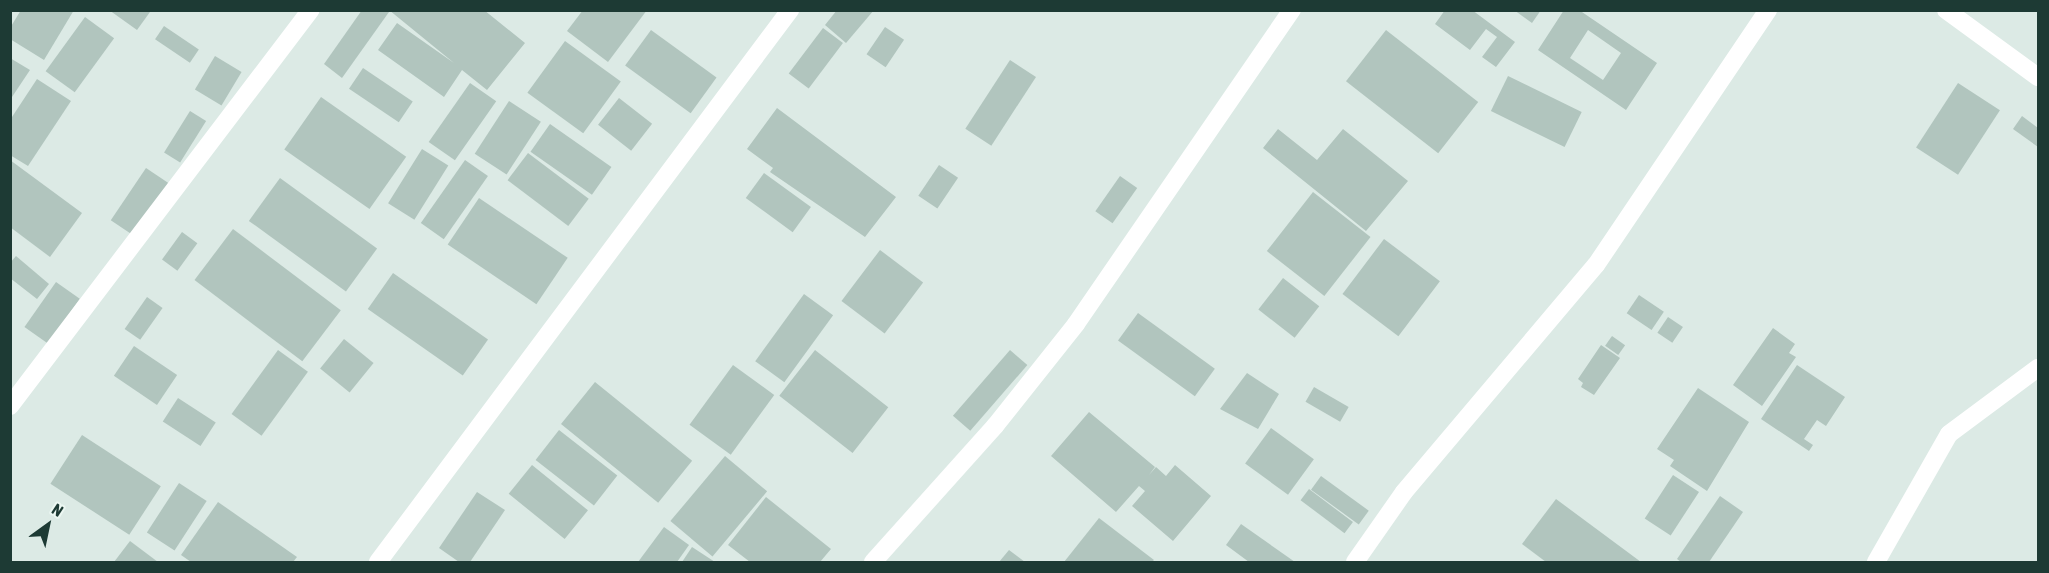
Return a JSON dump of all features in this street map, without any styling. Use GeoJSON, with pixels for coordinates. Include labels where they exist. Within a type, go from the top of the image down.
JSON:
{"type":"FeatureCollection","features":[{"type":"Feature","properties":{"kind":"street"},"geometry":{"type":"LineString","coordinates":[[10,406],[311,10]]}},
{"type":"Feature","properties":{"kind":"street"},"geometry":{"type":"LineString","coordinates":[[378,562],[790,10]]}},
{"type":"Feature","properties":{"kind":"street"},"geometry":{"type":"LineString","coordinates":[[873,562],[995,426],[1076,324],[1292,10]]}},
{"type":"Feature","properties":{"kind":"street"},"geometry":{"type":"LineString","coordinates":[[1355,562],[1404,492],[1596,265],[1768,10]]}},
{"type":"Feature","properties":{"kind":"street"},"geometry":{"type":"LineString","coordinates":[[1946,10],[2038,77]]}},
{"type":"Feature","properties":{"kind":"street"},"geometry":{"type":"LineString","coordinates":[[1876,562],[1949,434],[2038,368]]}},
{"type":"Feature","properties":{"kind":"building"},"geometry":{"type":"Polygon","coordinates":[[[21,10],[74,10],[44,60],[10,39],[10,28],[21,10]]]}},
{"type":"Feature","properties":{"kind":"building"},"geometry":{"type":"Polygon","coordinates":[[[109,10],[147,10],[150,12],[137,30],[109,10]]]}},
{"type":"Feature","properties":{"kind":"building"},"geometry":{"type":"Polygon","coordinates":[[[362,10],[389,12],[342,78],[324,64],[362,10]]]}},
{"type":"Feature","properties":{"kind":"building"},"geometry":{"type":"Polygon","coordinates":[[[389,10],[484,10],[525,43],[487,90],[462,70],[444,97],[378,50],[397,23],[454,63],[389,10]]]}},
{"type":"Feature","properties":{"kind":"building"},"geometry":{"type":"Polygon","coordinates":[[[583,10],[647,10],[608,62],[567,31],[583,10]]]}},
{"type":"Feature","properties":{"kind":"building"},"geometry":{"type":"Polygon","coordinates":[[[837,10],[874,10],[846,43],[825,25],[837,10]]]}},
{"type":"Feature","properties":{"kind":"building"},"geometry":{"type":"Polygon","coordinates":[[[1445,10],[1472,10],[1515,42],[1496,67],[1482,57],[1497,37],[1486,29],[1470,50],[1435,24],[1445,10]]]}},
{"type":"Feature","properties":{"kind":"building"},"geometry":{"type":"Polygon","coordinates":[[[1514,10],[1541,10],[1532,23],[1514,10]]]}},
{"type":"Feature","properties":{"kind":"building"},"geometry":{"type":"Polygon","coordinates":[[[1564,10],[1579,10],[1657,63],[1626,110],[1538,50],[1564,10]],[[1588,30],[1570,58],[1603,80],[1621,53],[1588,30]]]}},
{"type":"Feature","properties":{"kind":"building"},"geometry":{"type":"Polygon","coordinates":[[[85,17],[114,38],[75,92],[46,71],[85,17]]]}},
{"type":"Feature","properties":{"kind":"building"},"geometry":{"type":"Polygon","coordinates":[[[164,26],[199,49],[190,63],[155,39],[164,26]]]}},
{"type":"Feature","properties":{"kind":"building"},"geometry":{"type":"Polygon","coordinates":[[[885,27],[904,40],[886,67],[867,54],[885,27]]]}},
{"type":"Feature","properties":{"kind":"building"},"geometry":{"type":"Polygon","coordinates":[[[823,28],[843,43],[809,89],[789,74],[823,28]]]}},
{"type":"Feature","properties":{"kind":"building"},"geometry":{"type":"Polygon","coordinates":[[[651,30],[717,78],[691,113],[625,66],[651,30]]]}},
{"type":"Feature","properties":{"kind":"building"},"geometry":{"type":"Polygon","coordinates":[[[1386,30],[1478,102],[1438,153],[1346,81],[1386,30]]]}},
{"type":"Feature","properties":{"kind":"building"},"geometry":{"type":"Polygon","coordinates":[[[565,41],[621,82],[583,133],[527,93],[565,41]]]}},
{"type":"Feature","properties":{"kind":"building"},"geometry":{"type":"Polygon","coordinates":[[[215,56],[242,72],[221,105],[195,89],[215,56]]]}},
{"type":"Feature","properties":{"kind":"building"},"geometry":{"type":"Polygon","coordinates":[[[10,58],[30,70],[10,100],[10,58]]]}},
{"type":"Feature","properties":{"kind":"building"},"geometry":{"type":"Polygon","coordinates":[[[1010,60],[1036,77],[991,146],[965,129],[1010,60]]]}},
{"type":"Feature","properties":{"kind":"building"},"geometry":{"type":"Polygon","coordinates":[[[363,68],[413,102],[399,122],[349,89],[363,68]]]}},
{"type":"Feature","properties":{"kind":"building"},"geometry":{"type":"Polygon","coordinates":[[[1508,76],[1582,112],[1565,147],[1491,111],[1508,76]]]}},
{"type":"Feature","properties":{"kind":"building"},"geometry":{"type":"Polygon","coordinates":[[[37,79],[71,101],[28,166],[10,155],[10,120],[37,79]]]}},
{"type":"Feature","properties":{"kind":"building"},"geometry":{"type":"Polygon","coordinates":[[[470,83],[496,101],[455,160],[429,142],[470,83]]]}},
{"type":"Feature","properties":{"kind":"building"},"geometry":{"type":"Polygon","coordinates":[[[1958,83],[2000,110],[1958,175],[1916,148],[1958,83]]]}},
{"type":"Feature","properties":{"kind":"building"},"geometry":{"type":"Polygon","coordinates":[[[321,97],[406,157],[369,209],[284,149],[321,97]]]}},
{"type":"Feature","properties":{"kind":"building"},"geometry":{"type":"Polygon","coordinates":[[[619,98],[652,124],[631,151],[598,125],[619,98]]]}},
{"type":"Feature","properties":{"kind":"building"},"geometry":{"type":"Polygon","coordinates":[[[509,101],[541,122],[507,175],[475,154],[509,101]]]}},
{"type":"Feature","properties":{"kind":"building"},"geometry":{"type":"Polygon","coordinates":[[[777,108],[896,197],[865,237],[770,172],[773,168],[747,149],[777,108]]]}},
{"type":"Feature","properties":{"kind":"building"},"geometry":{"type":"Polygon","coordinates":[[[190,111],[206,121],[180,163],[164,153],[190,111]]]}},
{"type":"Feature","properties":{"kind":"building"},"geometry":{"type":"Polygon","coordinates":[[[2022,116],[2038,128],[2038,147],[2013,129],[2022,116]]]}},
{"type":"Feature","properties":{"kind":"building"},"geometry":{"type":"Polygon","coordinates":[[[550,124],[611,167],[592,195],[530,152],[550,124]]]}},
{"type":"Feature","properties":{"kind":"building"},"geometry":{"type":"Polygon","coordinates":[[[1278,129],[1317,160],[1343,129],[1408,181],[1366,231],[1263,148],[1278,129]]]}},
{"type":"Feature","properties":{"kind":"building"},"geometry":{"type":"Polygon","coordinates":[[[422,149],[448,165],[414,220],[388,203],[422,149]]]}},
{"type":"Feature","properties":{"kind":"building"},"geometry":{"type":"Polygon","coordinates":[[[528,153],[589,199],[568,226],[508,180],[528,153]]]}},
{"type":"Feature","properties":{"kind":"building"},"geometry":{"type":"Polygon","coordinates":[[[10,160],[82,213],[50,257],[10,227],[10,160]]]}},
{"type":"Feature","properties":{"kind":"building"},"geometry":{"type":"Polygon","coordinates":[[[465,160],[488,176],[444,239],[421,223],[465,160]]]}},
{"type":"Feature","properties":{"kind":"building"},"geometry":{"type":"Polygon","coordinates":[[[939,165],[958,178],[937,209],[918,196],[939,165]]]}},
{"type":"Feature","properties":{"kind":"building"},"geometry":{"type":"Polygon","coordinates":[[[146,168],[168,183],[133,235],[111,220],[146,168]]]}},
{"type":"Feature","properties":{"kind":"building"},"geometry":{"type":"Polygon","coordinates":[[[764,173],[811,207],[793,232],[746,198],[764,173]]]}},
{"type":"Feature","properties":{"kind":"building"},"geometry":{"type":"Polygon","coordinates":[[[1120,176],[1137,188],[1113,223],[1095,211],[1120,176]]]}},
{"type":"Feature","properties":{"kind":"building"},"geometry":{"type":"Polygon","coordinates":[[[280,178],[377,249],[346,291],[249,221],[280,178]]]}},
{"type":"Feature","properties":{"kind":"building"},"geometry":{"type":"Polygon","coordinates":[[[1313,192],[1371,237],[1324,296],[1267,251],[1313,192]]]}},
{"type":"Feature","properties":{"kind":"building"},"geometry":{"type":"Polygon","coordinates":[[[479,198],[568,258],[536,304],[448,244],[479,198]]]}},
{"type":"Feature","properties":{"kind":"building"},"geometry":{"type":"Polygon","coordinates":[[[233,229],[341,310],[302,361],[194,280],[233,229]]]}},
{"type":"Feature","properties":{"kind":"building"},"geometry":{"type":"Polygon","coordinates":[[[182,232],[197,243],[177,271],[162,260],[182,232]]]}},
{"type":"Feature","properties":{"kind":"building"},"geometry":{"type":"Polygon","coordinates":[[[1384,239],[1440,281],[1398,336],[1342,294],[1384,239]]]}},
{"type":"Feature","properties":{"kind":"building"},"geometry":{"type":"Polygon","coordinates":[[[880,250],[923,282],[885,334],[841,301],[880,250]]]}},
{"type":"Feature","properties":{"kind":"building"},"geometry":{"type":"Polygon","coordinates":[[[16,256],[49,284],[37,299],[10,278],[10,263],[16,256]]]}},
{"type":"Feature","properties":{"kind":"building"},"geometry":{"type":"Polygon","coordinates":[[[393,273],[488,340],[463,376],[368,309],[393,273]]]}},
{"type":"Feature","properties":{"kind":"building"},"geometry":{"type":"Polygon","coordinates":[[[1283,278],[1319,306],[1295,338],[1258,310],[1283,278]]]}},
{"type":"Feature","properties":{"kind":"building"},"geometry":{"type":"Polygon","coordinates":[[[56,282],[80,299],[48,344],[24,327],[56,282]]]}},
{"type":"Feature","properties":{"kind":"building"},"geometry":{"type":"Polygon","coordinates":[[[804,294],[833,315],[784,382],[755,361],[804,294]]]}},
{"type":"Feature","properties":{"kind":"building"},"geometry":{"type":"Polygon","coordinates":[[[1639,295],[1664,312],[1652,330],[1627,313],[1639,295]]]}},
{"type":"Feature","properties":{"kind":"building"},"geometry":{"type":"Polygon","coordinates":[[[147,297],[163,308],[140,340],[125,329],[147,297]]]}},
{"type":"Feature","properties":{"kind":"building"},"geometry":{"type":"Polygon","coordinates":[[[1138,313],[1215,369],[1195,396],[1118,341],[1138,313]]]}},
{"type":"Feature","properties":{"kind":"building"},"geometry":{"type":"Polygon","coordinates":[[[1668,317],[1683,327],[1672,343],[1657,333],[1668,317]]]}},
{"type":"Feature","properties":{"kind":"building"},"geometry":{"type":"Polygon","coordinates":[[[1773,328],[1795,344],[1789,353],[1796,357],[1762,406],[1733,385],[1773,328]]]}},
{"type":"Feature","properties":{"kind":"building"},"geometry":{"type":"Polygon","coordinates":[[[1612,336],[1625,345],[1618,355],[1605,346],[1612,336]]]}},
{"type":"Feature","properties":{"kind":"building"},"geometry":{"type":"Polygon","coordinates":[[[344,339],[374,363],[350,392],[320,369],[344,339]]]}},
{"type":"Feature","properties":{"kind":"building"},"geometry":{"type":"Polygon","coordinates":[[[1601,345],[1620,358],[1594,395],[1581,387],[1583,383],[1578,379],[1601,345]]]}},
{"type":"Feature","properties":{"kind":"building"},"geometry":{"type":"Polygon","coordinates":[[[134,346],[177,375],[157,405],[114,376],[134,346]]]}},
{"type":"Feature","properties":{"kind":"building"},"geometry":{"type":"Polygon","coordinates":[[[278,350],[308,372],[261,436],[232,414],[278,350]]]}},
{"type":"Feature","properties":{"kind":"building"},"geometry":{"type":"Polygon","coordinates":[[[815,350],[888,407],[853,453],[779,396],[815,350]]]}},
{"type":"Feature","properties":{"kind":"building"},"geometry":{"type":"Polygon","coordinates":[[[1010,350],[1027,365],[970,431],[953,416],[1010,350]]]}},
{"type":"Feature","properties":{"kind":"building"},"geometry":{"type":"Polygon","coordinates":[[[733,365],[774,395],[731,455],[690,425],[733,365]]]}},
{"type":"Feature","properties":{"kind":"building"},"geometry":{"type":"Polygon","coordinates":[[[1797,365],[1845,397],[1826,426],[1817,420],[1804,439],[1813,445],[1809,451],[1761,419],[1797,365]]]}},
{"type":"Feature","properties":{"kind":"building"},"geometry":{"type":"Polygon","coordinates":[[[1247,373],[1279,394],[1258,429],[1220,409],[1247,373]]]}},
{"type":"Feature","properties":{"kind":"building"},"geometry":{"type":"Polygon","coordinates":[[[595,382],[692,461],[658,503],[561,424],[595,382]]]}},
{"type":"Feature","properties":{"kind":"building"},"geometry":{"type":"Polygon","coordinates":[[[1314,387],[1349,407],[1340,422],[1306,402],[1314,387]]]}},
{"type":"Feature","properties":{"kind":"building"},"geometry":{"type":"Polygon","coordinates":[[[1698,388],[1749,422],[1707,491],[1670,466],[1674,460],[1657,449],[1698,388]]]}},
{"type":"Feature","properties":{"kind":"building"},"geometry":{"type":"Polygon","coordinates":[[[178,398],[216,423],[200,446],[163,421],[178,398]]]}},
{"type":"Feature","properties":{"kind":"building"},"geometry":{"type":"Polygon","coordinates":[[[1089,412],[1155,467],[1149,475],[1156,467],[1166,476],[1175,465],[1211,496],[1173,541],[1132,506],[1145,491],[1139,486],[1116,512],[1051,456],[1089,412]]]}},
{"type":"Feature","properties":{"kind":"building"},"geometry":{"type":"Polygon","coordinates":[[[1271,428],[1314,459],[1288,495],[1245,464],[1271,428]]]}},
{"type":"Feature","properties":{"kind":"building"},"geometry":{"type":"Polygon","coordinates":[[[559,430],[617,476],[594,506],[536,460],[559,430]]]}},
{"type":"Feature","properties":{"kind":"building"},"geometry":{"type":"Polygon","coordinates":[[[82,435],[161,486],[129,535],[50,484],[82,435]]]}},
{"type":"Feature","properties":{"kind":"building"},"geometry":{"type":"Polygon","coordinates":[[[725,456],[767,491],[712,556],[670,521],[725,456]]]}},
{"type":"Feature","properties":{"kind":"building"},"geometry":{"type":"Polygon","coordinates":[[[532,465],[588,510],[565,539],[509,494],[532,465]]]}},
{"type":"Feature","properties":{"kind":"building"},"geometry":{"type":"Polygon","coordinates":[[[1673,475],[1699,492],[1671,535],[1645,519],[1673,475]]]}},
{"type":"Feature","properties":{"kind":"building"},"geometry":{"type":"Polygon","coordinates":[[[1321,476],[1369,511],[1359,524],[1311,490],[1321,476]]]}},
{"type":"Feature","properties":{"kind":"building"},"geometry":{"type":"Polygon","coordinates":[[[179,483],[207,501],[175,550],[147,532],[179,483]]]}},
{"type":"Feature","properties":{"kind":"building"},"geometry":{"type":"Polygon","coordinates":[[[1309,489],[1353,522],[1344,533],[1301,500],[1309,489]]]}},
{"type":"Feature","properties":{"kind":"building"},"geometry":{"type":"Polygon","coordinates":[[[477,492],[505,510],[470,562],[459,562],[439,548],[477,492]]]}},
{"type":"Feature","properties":{"kind":"building"},"geometry":{"type":"Polygon","coordinates":[[[1720,496],[1743,512],[1709,562],[1681,562],[1677,559],[1720,496]]]}},
{"type":"Feature","properties":{"kind":"building"},"geometry":{"type":"Polygon","coordinates":[[[766,497],[831,549],[820,562],[750,562],[728,545],[766,497]]]}},
{"type":"Feature","properties":{"kind":"building"},"geometry":{"type":"Polygon","coordinates":[[[1556,499],[1641,562],[1546,562],[1522,544],[1556,499]]]}},
{"type":"Feature","properties":{"kind":"building"},"geometry":{"type":"Polygon","coordinates":[[[218,502],[297,557],[293,562],[191,562],[181,555],[218,502]]]}},
{"type":"Feature","properties":{"kind":"building"},"geometry":{"type":"Polygon","coordinates":[[[1099,518],[1154,560],[1152,562],[1064,562],[1099,518]]]}},
{"type":"Feature","properties":{"kind":"building"},"geometry":{"type":"Polygon","coordinates":[[[1241,524],[1295,562],[1249,562],[1226,545],[1241,524]]]}},
{"type":"Feature","properties":{"kind":"building"},"geometry":{"type":"Polygon","coordinates":[[[664,527],[689,545],[677,562],[638,562],[664,527]]]}},
{"type":"Feature","properties":{"kind":"building"},"geometry":{"type":"Polygon","coordinates":[[[130,541],[158,562],[114,562],[130,541]]]}},
{"type":"Feature","properties":{"kind":"building"},"geometry":{"type":"Polygon","coordinates":[[[692,547],[715,562],[682,562],[692,547]]]}},
{"type":"Feature","properties":{"kind":"building"},"geometry":{"type":"Polygon","coordinates":[[[1009,550],[1025,562],[999,562],[1009,550]]]}}]}
